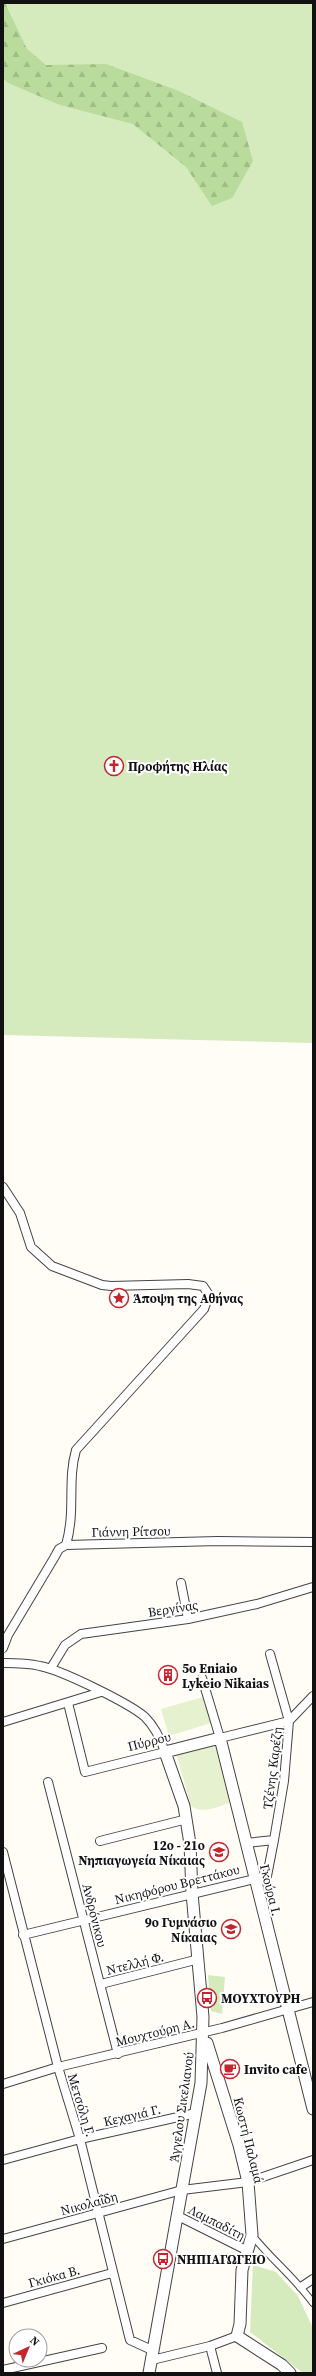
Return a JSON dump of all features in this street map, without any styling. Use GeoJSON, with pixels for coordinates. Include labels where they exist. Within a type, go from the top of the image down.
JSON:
{"type":"FeatureCollection","features":[{"type":"Feature","properties":{"kind":"street"},"geometry":{"type":"LineString","coordinates":[[3,1188],[20,1213],[31,1246],[52,1266],[102,1285],[188,1284],[203,1286],[208,1295],[204,1309],[76,1450],[72,1463],[72,1522],[66,1544],[59,1549],[4,1645]]}},
{"type":"Feature","properties":{"kind":"street","name":"Γιάννη Ρίτσου"},"geometry":{"type":"LineString","coordinates":[[66,1544],[218,1541],[313,1542]]}},
{"type":"Feature","properties":{"kind":"street"},"geometry":{"type":"LineString","coordinates":[[181,1583],[188,1619]]}},
{"type":"Feature","properties":{"kind":"street","name":"Βεργίνας"},"geometry":{"type":"LineString","coordinates":[[51,1668],[65,1645],[81,1634],[188,1619],[257,1604],[313,1586]]}},
{"type":"Feature","properties":{"kind":"street","name":"Τζένης Καρέζη"},"geometry":{"type":"LineString","coordinates":[[267,1876],[284,1781],[289,1720],[270,1654]]}},
{"type":"Feature","properties":{"kind":"street","name":"Άγγελου Σικελιανού"},"geometry":{"type":"LineString","coordinates":[[3,1663],[26,1664],[51,1668],[101,1692],[145,1717],[155,1732],[165,1752],[186,1819],[204,2032],[203,2072],[182,2190],[176,2215],[149,2373]]}},
{"type":"Feature","properties":{"kind":"street","name":"Γκούρα Ι."},"geometry":{"type":"LineString","coordinates":[[202,1678],[220,1738],[313,2109]]}},
{"type":"Feature","properties":{"kind":"street"},"geometry":{"type":"LineString","coordinates":[[3,1722],[101,1692]]}},
{"type":"Feature","properties":{"kind":"street"},"geometry":{"type":"LineString","coordinates":[[289,1720],[313,1696]]}},
{"type":"Feature","properties":{"kind":"street","name":"Πύρρου"},"geometry":{"type":"LineString","coordinates":[[68,1703],[86,1772],[289,1720]]}},
{"type":"Feature","properties":{"kind":"street","name":"Ανδρόνικου"},"geometry":{"type":"LineString","coordinates":[[48,1782],[118,2054]]}},
{"type":"Feature","properties":{"kind":"street"},"geometry":{"type":"LineString","coordinates":[[100,1841],[186,1819]]}},
{"type":"Feature","properties":{"kind":"street"},"geometry":{"type":"LineString","coordinates":[[246,1843],[274,1840]]}},
{"type":"Feature","properties":{"kind":"street","name":"Μετσόλη Γ."},"geometry":{"type":"LineString","coordinates":[[3,1852],[58,2067],[80,2139],[97,2214],[130,2340],[153,2355]]}},
{"type":"Feature","properties":{"kind":"street","name":"Νικηφόρου Βρεττάκου"},"geometry":{"type":"LineString","coordinates":[[23,1935],[84,1919],[267,1876]]}},
{"type":"Feature","properties":{"kind":"street","name":"Ντελλή Φ."},"geometry":{"type":"LineString","coordinates":[[101,1984],[199,1959]]}},
{"type":"Feature","properties":{"kind":"street","name":"Μουχτούρη Α."},"geometry":{"type":"LineString","coordinates":[[3,2084],[58,2067],[118,2054],[313,2002]]}},
{"type":"Feature","properties":{"kind":"street","name":"Κωστή Παλαμά"},"geometry":{"type":"LineString","coordinates":[[204,2032],[239,2145],[248,2182],[252,2235],[246,2250],[242,2270],[240,2324],[237,2336]]}},
{"type":"Feature","properties":{"kind":"street","name":"Κεχαγιά Γ."},"geometry":{"type":"LineString","coordinates":[[3,2160],[80,2139],[196,2113]]}},
{"type":"Feature","properties":{"kind":"street","name":"Νικολαΐδη"},"geometry":{"type":"LineString","coordinates":[[3,2239],[182,2190],[248,2182],[313,2160]]}},
{"type":"Feature","properties":{"kind":"street","name":"Λαμπαδίτη"},"geometry":{"type":"LineString","coordinates":[[176,2215],[246,2250]]}},
{"type":"Feature","properties":{"kind":"street"},"geometry":{"type":"LineString","coordinates":[[252,2235],[268,2255],[301,2287],[313,2302]]}},
{"type":"Feature","properties":{"kind":"street","name":"Γκιόκα Β."},"geometry":{"type":"LineString","coordinates":[[3,2303],[112,2273]]}},
{"type":"Feature","properties":{"kind":"street"},"geometry":{"type":"LineString","coordinates":[[301,2287],[313,2280]]}},
{"type":"Feature","properties":{"kind":"street"},"geometry":{"type":"LineString","coordinates":[[153,2355],[210,2346],[237,2336],[282,2365],[290,2373]]}},
{"type":"Feature","properties":{"kind":"street"},"geometry":{"type":"LineString","coordinates":[[210,2346],[217,2373]]}},
{"type":"Feature","properties":{"kind":"street"},"geometry":{"type":"LineString","coordinates":[[3,2370],[102,2348]]}},
{"type":"Feature","properties":{"kind":"green space"},"geometry":{"type":"Polygon","coordinates":[[[3,3],[313,3],[313,1043],[3,1035],[3,3]]]}},
{"type":"Feature","properties":{"kind":"green space"},"geometry":{"type":"Polygon","coordinates":[[[3,3],[5,3],[27,49],[46,65],[106,64],[179,91],[242,122],[253,161],[232,198],[212,206],[186,167],[133,124],[60,105],[8,83],[3,78],[3,3]]]}},
{"type":"Feature","properties":{"kind":"green space"},"geometry":{"type":"Polygon","coordinates":[[[203,1697],[211,1723],[169,1736],[161,1709],[203,1697]]]}},
{"type":"Feature","properties":{"kind":"green space"},"geometry":{"type":"Polygon","coordinates":[[[216,1741],[232,1802],[206,1810],[196,1809],[191,1806],[175,1749],[216,1741]]]}},
{"type":"Feature","properties":{"kind":"green space"},"geometry":{"type":"Polygon","coordinates":[[[208,1975],[225,1977],[222,2014],[211,2011],[208,1975]]]}},
{"type":"Feature","properties":{"kind":"green space"},"geometry":{"type":"Polygon","coordinates":[[[253,2265],[276,2272],[298,2296],[313,2328],[313,2373],[303,2373],[250,2332],[253,2265]]]}},
{"type":"Feature","properties":{"kind":"place","name":"Προφήτης Ηλίας"},"geometry":{"type":"Point","coordinates":[114,766]}},
{"type":"Feature","properties":{"kind":"place","name":"Άποψη της Αθήνας"},"geometry":{"type":"Point","coordinates":[119,1298]}},
{"type":"Feature","properties":{"kind":"place","name":"5o Eniaio Lykeio Nikaias"},"geometry":{"type":"Point","coordinates":[168,1675]}},
{"type":"Feature","properties":{"kind":"place","name":"12ο - 21ο Νηπιαγωγεία Νίκαιας"},"geometry":{"type":"Point","coordinates":[219,1852]}},
{"type":"Feature","properties":{"kind":"place","name":"9ο Γυμνάσιο Νίκαιας"},"geometry":{"type":"Point","coordinates":[231,1929]}},
{"type":"Feature","properties":{"kind":"place","name":"ΜΟΥΧΤΟΥΡΗ"},"geometry":{"type":"Point","coordinates":[207,1998]}},
{"type":"Feature","properties":{"kind":"place","name":"Invito cafe"},"geometry":{"type":"Point","coordinates":[230,2069]}},
{"type":"Feature","properties":{"kind":"place","name":"ΝΗΠΙΑΓΩΓΕΙΟ"},"geometry":{"type":"Point","coordinates":[163,2259]}}]}
